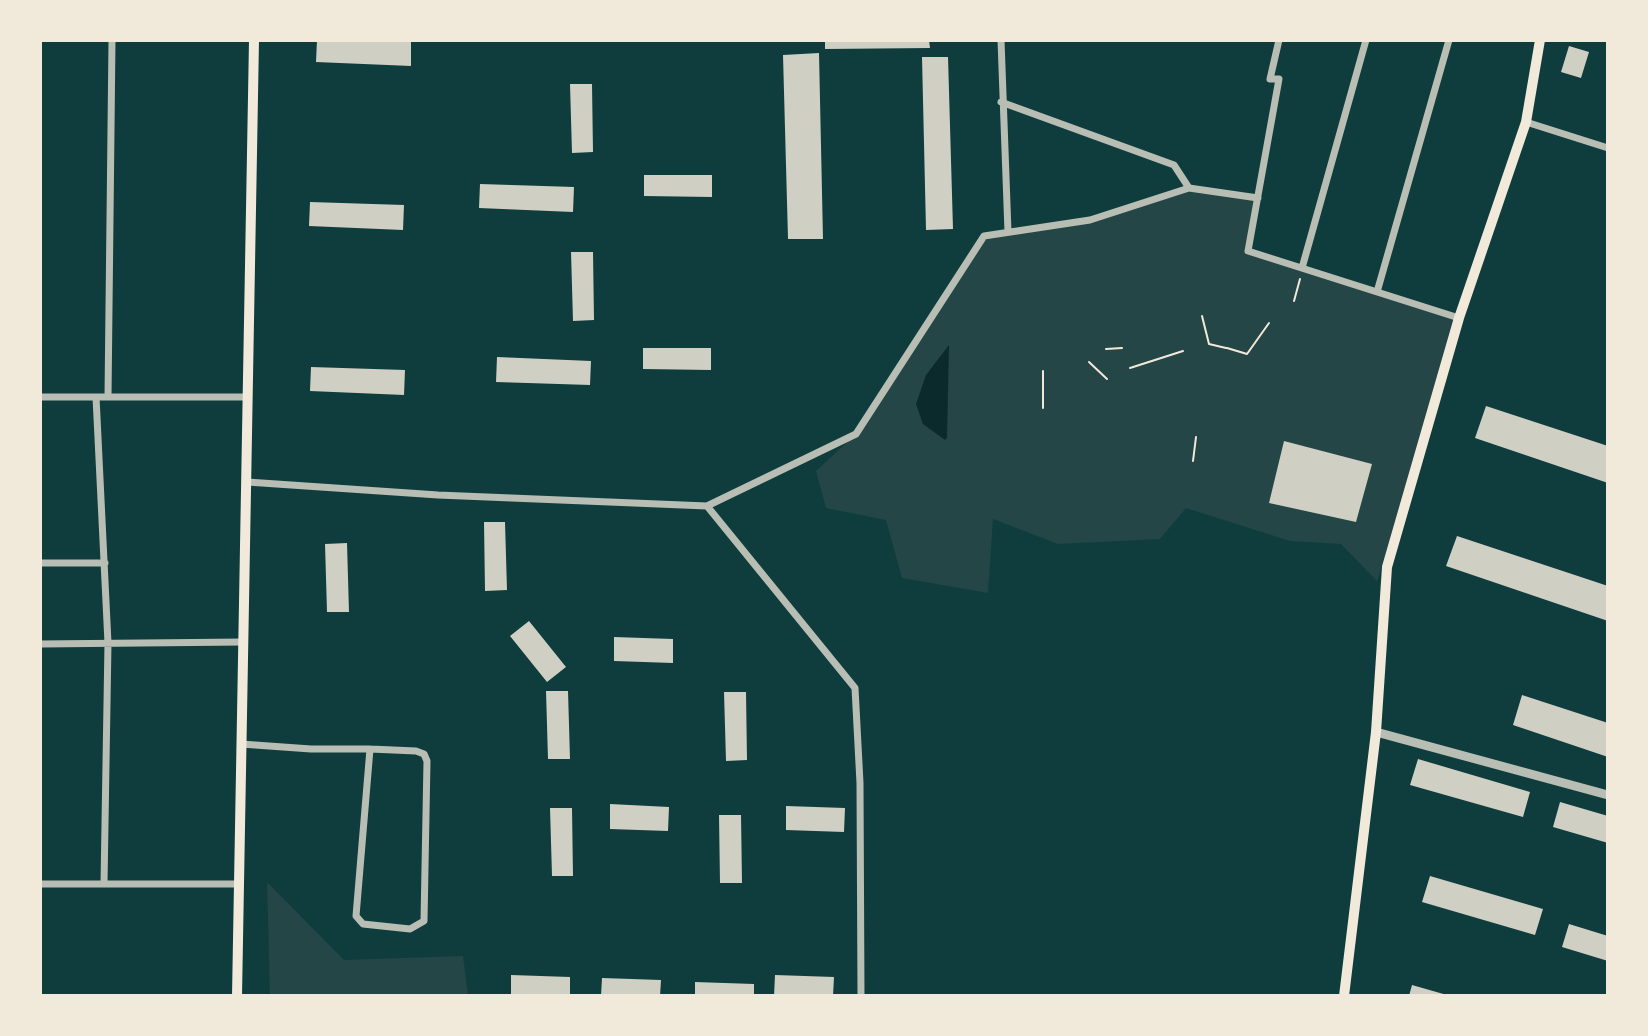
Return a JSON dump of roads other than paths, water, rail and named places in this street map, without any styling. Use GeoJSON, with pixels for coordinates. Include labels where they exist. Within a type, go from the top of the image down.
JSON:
{"type":"FeatureCollection","features":[{"type":"Feature","properties":{"kind":"main road"},"geometry":{"type":"LineString","coordinates":[[237,996],[254,40]]}},
{"type":"Feature","properties":{"kind":"main road"},"geometry":{"type":"LineString","coordinates":[[1344,996],[1376,732],[1387,567],[1459,318],[1526,122],[1540,40]]}},
{"type":"Feature","properties":{"kind":"street"},"geometry":{"type":"LineString","coordinates":[[108,397],[112,40]]}},
{"type":"Feature","properties":{"kind":"street"},"geometry":{"type":"LineString","coordinates":[[1001,40],[1008,232]]}},
{"type":"Feature","properties":{"kind":"street"},"geometry":{"type":"LineString","coordinates":[[1279,40],[1270,79],[1279,79],[1248,251],[1459,318]]}},
{"type":"Feature","properties":{"kind":"street"},"geometry":{"type":"LineString","coordinates":[[1302,268],[1366,40]]}},
{"type":"Feature","properties":{"kind":"street"},"geometry":{"type":"LineString","coordinates":[[1377,292],[1449,40]]}},
{"type":"Feature","properties":{"kind":"street"},"geometry":{"type":"LineString","coordinates":[[1001,102],[1174,165],[1189,188]]}},
{"type":"Feature","properties":{"kind":"street"},"geometry":{"type":"LineString","coordinates":[[1526,122],[1608,148]]}},
{"type":"Feature","properties":{"kind":"street"},"geometry":{"type":"LineString","coordinates":[[247,482],[438,495],[707,506],[856,434],[984,236],[1090,220],[1189,188],[1258,198]]}},
{"type":"Feature","properties":{"kind":"street"},"geometry":{"type":"LineString","coordinates":[[40,397],[247,397]]}},
{"type":"Feature","properties":{"kind":"street"},"geometry":{"type":"LineString","coordinates":[[96,397],[108,643],[104,884]]}},
{"type":"Feature","properties":{"kind":"street"},"geometry":{"type":"LineString","coordinates":[[707,506],[855,688],[861,848],[861,996]]}},
{"type":"Feature","properties":{"kind":"street"},"geometry":{"type":"LineString","coordinates":[[40,563],[105,563]]}},
{"type":"Feature","properties":{"kind":"street"},"geometry":{"type":"LineString","coordinates":[[40,644],[243,642]]}},
{"type":"Feature","properties":{"kind":"street"},"geometry":{"type":"LineString","coordinates":[[1376,732],[1608,795]]}},
{"type":"Feature","properties":{"kind":"street"},"geometry":{"type":"LineString","coordinates":[[241,744],[370,749],[416,751],[424,754],[427,761],[424,921],[419,927],[363,924],[356,916],[370,749]]}},
{"type":"Feature","properties":{"kind":"street"},"geometry":{"type":"LineString","coordinates":[[40,884],[238,884]]}}]}
